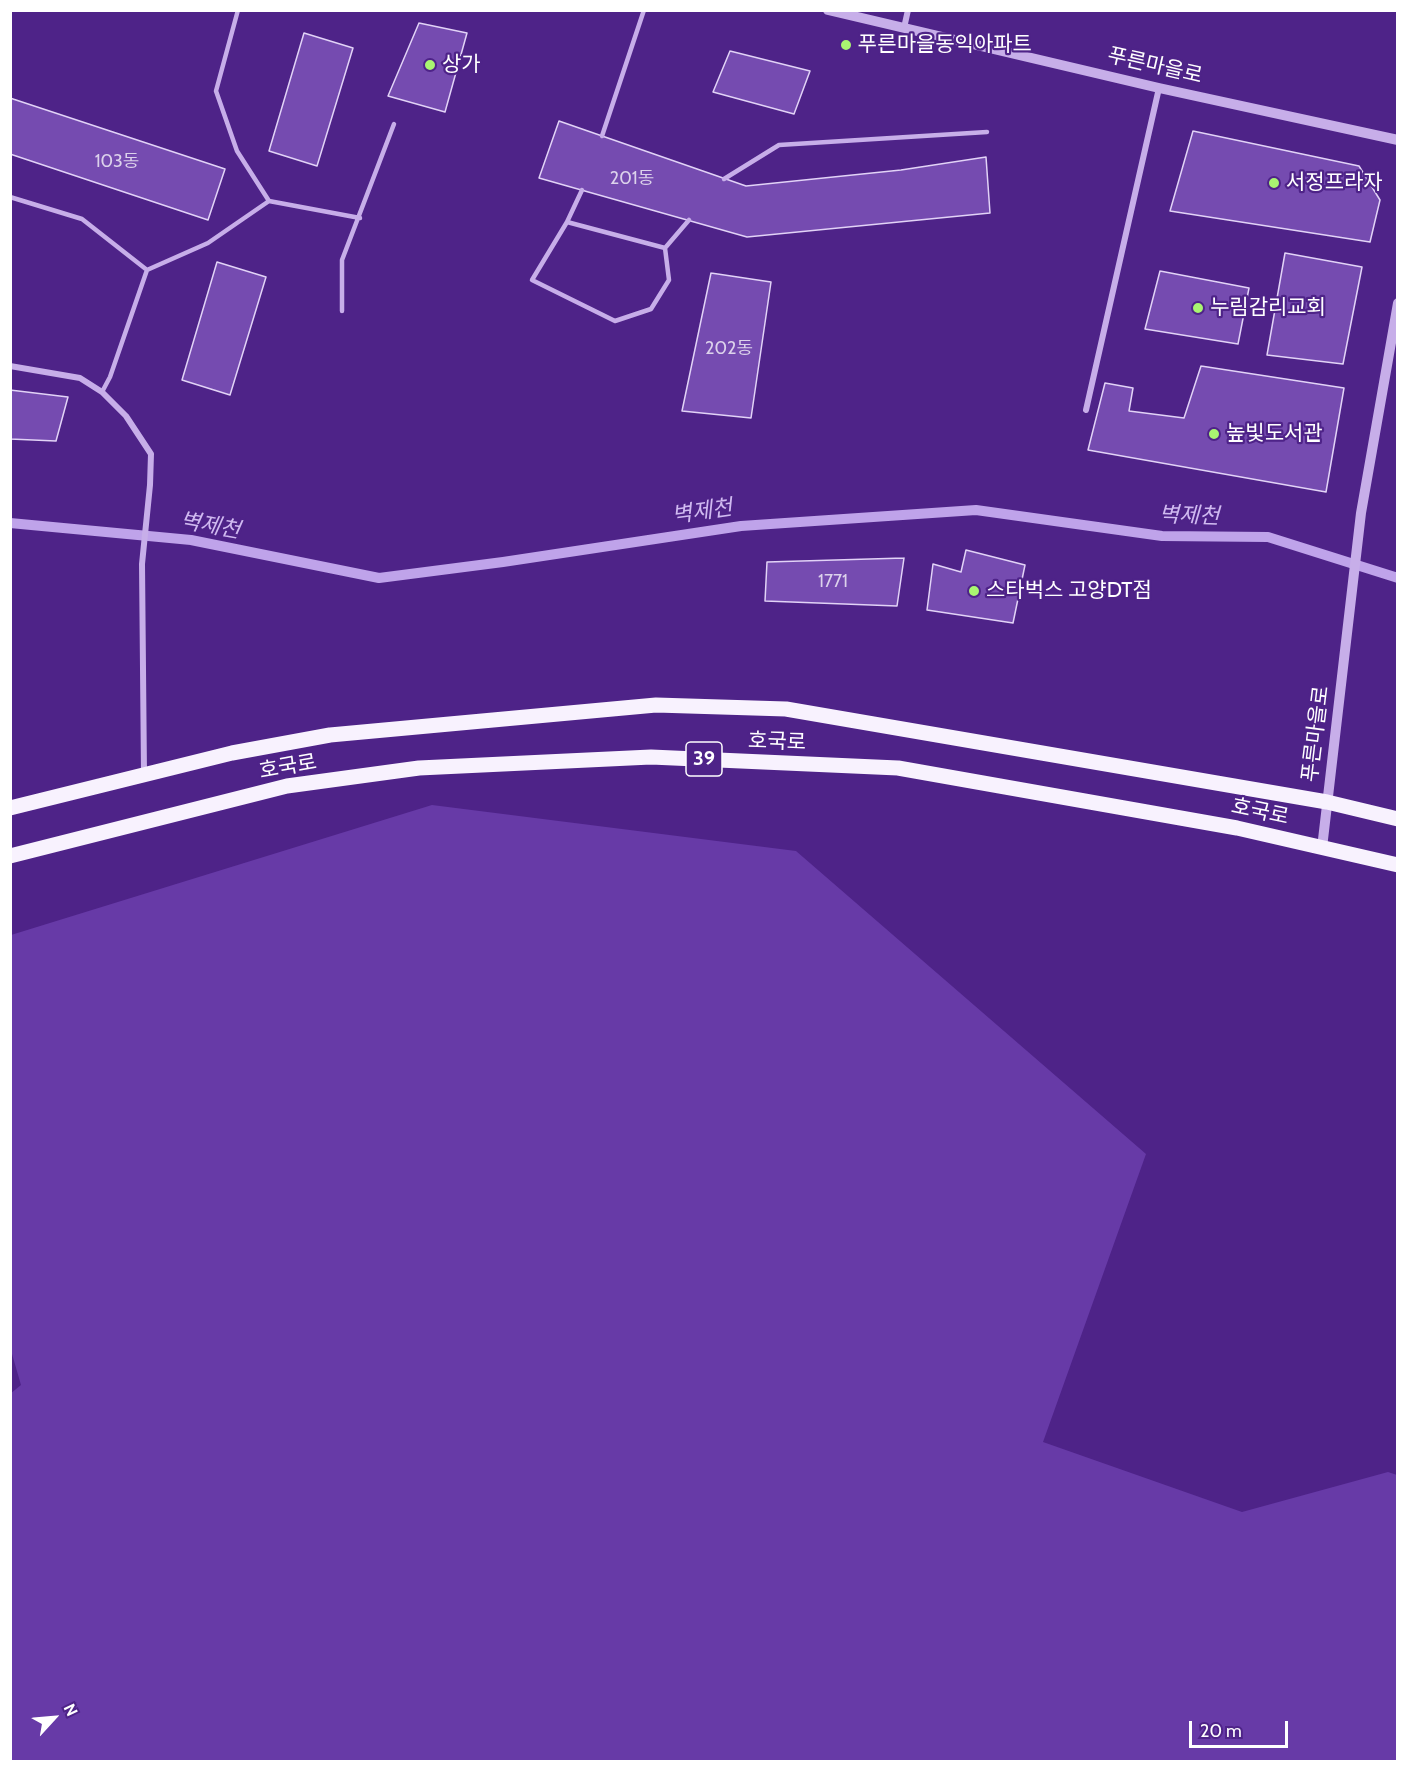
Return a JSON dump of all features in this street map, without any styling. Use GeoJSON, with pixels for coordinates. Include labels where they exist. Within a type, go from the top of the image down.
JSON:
{"type":"FeatureCollection","features":[{"type":"Feature","properties":{"kind":"main road","name":"호국로"},"geometry":{"type":"LineString","coordinates":[[10,808],[232,753],[330,735],[656,705],[786,709],[1327,802],[1398,819]]}},
{"type":"Feature","properties":{"kind":"main road","name":"호국로"},"geometry":{"type":"LineString","coordinates":[[10,856],[287,786],[419,768],[651,757],[898,768],[1237,828],[1398,865]]}},
{"type":"Feature","properties":{"kind":"street","name":"푸른마을로"},"geometry":{"type":"LineString","coordinates":[[828,10],[1159,88],[1398,140]]}},
{"type":"Feature","properties":{"kind":"street"},"geometry":{"type":"LineString","coordinates":[[904,28],[908,10]]}},
{"type":"Feature","properties":{"kind":"street"},"geometry":{"type":"LineString","coordinates":[[1086,410],[1159,88]]}},
{"type":"Feature","properties":{"kind":"street","name":"푸른마을로"},"geometry":{"type":"LineString","coordinates":[[1322,848],[1361,513],[1398,303]]}},
{"type":"Feature","properties":{"kind":"street"},"geometry":{"type":"LineString","coordinates":[[10,366],[80,378],[102,392],[126,416],[151,454],[142,564],[144,775]]}},
{"type":"Feature","properties":{"kind":"lane"},"geometry":{"type":"LineString","coordinates":[[238,10],[216,91],[237,151],[269,201]]}},
{"type":"Feature","properties":{"kind":"lane"},"geometry":{"type":"LineString","coordinates":[[602,136],[644,10]]}},
{"type":"Feature","properties":{"kind":"lane"},"geometry":{"type":"LineString","coordinates":[[342,311],[342,260],[360,218],[394,124]]}},
{"type":"Feature","properties":{"kind":"lane"},"geometry":{"type":"LineString","coordinates":[[724,179],[779,145],[987,132]]}},
{"type":"Feature","properties":{"kind":"lane"},"geometry":{"type":"LineString","coordinates":[[582,190],[567,222],[532,280],[615,321],[651,309],[669,280],[665,248],[689,220]]}},
{"type":"Feature","properties":{"kind":"lane"},"geometry":{"type":"LineString","coordinates":[[10,196],[82,219],[147,270]]}},
{"type":"Feature","properties":{"kind":"lane"},"geometry":{"type":"LineString","coordinates":[[102,392],[110,377],[147,270],[208,243],[269,201],[360,218]]}},
{"type":"Feature","properties":{"kind":"lane"},"geometry":{"type":"LineString","coordinates":[[567,222],[665,248]]}},
{"type":"Feature","properties":{"kind":"shaded area"},"geometry":{"type":"Polygon","coordinates":[[[432,805],[796,851],[1146,1154],[1043,1442],[1242,1512],[1388,1472],[1397,1475],[1397,1761],[11,1761],[10,1394],[21,1385],[10,1347],[11,935],[432,805]]]}},
{"type":"Feature","properties":{"kind":"building","name":"상가"},"geometry":{"type":"Polygon","coordinates":[[[419,23],[467,33],[445,112],[388,96],[419,23]]]}},
{"type":"Feature","properties":{"kind":"building"},"geometry":{"type":"Polygon","coordinates":[[[304,33],[353,48],[317,166],[269,151],[304,33]]]}},
{"type":"Feature","properties":{"kind":"building"},"geometry":{"type":"Polygon","coordinates":[[[730,51],[810,71],[794,114],[713,92],[730,51]]]}},
{"type":"Feature","properties":{"kind":"building"},"geometry":{"type":"Polygon","coordinates":[[[10,98],[225,169],[208,220],[10,154],[10,98]]]}},
{"type":"Feature","properties":{"kind":"building"},"geometry":{"type":"Polygon","coordinates":[[[559,121],[746,186],[901,170],[986,157],[990,213],[747,237],[539,178],[559,121]]]}},
{"type":"Feature","properties":{"kind":"building","name":"서정프라자"},"geometry":{"type":"Polygon","coordinates":[[[1193,131],[1359,166],[1380,200],[1370,242],[1170,211],[1193,131]]]}},
{"type":"Feature","properties":{"kind":"building"},"geometry":{"type":"Polygon","coordinates":[[[1285,253],[1362,267],[1343,364],[1267,355],[1285,253]]]}},
{"type":"Feature","properties":{"kind":"building"},"geometry":{"type":"Polygon","coordinates":[[[217,262],[266,277],[230,395],[182,380],[217,262]]]}},
{"type":"Feature","properties":{"kind":"building","name":"누림감리교회"},"geometry":{"type":"Polygon","coordinates":[[[1160,271],[1249,288],[1238,344],[1145,329],[1160,271]]]}},
{"type":"Feature","properties":{"kind":"building"},"geometry":{"type":"Polygon","coordinates":[[[711,273],[771,282],[751,418],[682,411],[711,273]]]}},
{"type":"Feature","properties":{"kind":"building","name":"높빛도서관"},"geometry":{"type":"Polygon","coordinates":[[[1201,366],[1344,388],[1326,492],[1088,450],[1105,383],[1133,388],[1129,411],[1184,418],[1201,366]]]}},
{"type":"Feature","properties":{"kind":"building"},"geometry":{"type":"Polygon","coordinates":[[[10,390],[68,397],[56,441],[10,439],[10,390]]]}},
{"type":"Feature","properties":{"kind":"building","name":"스타벅스 고양DT점"},"geometry":{"type":"Polygon","coordinates":[[[966,550],[1025,565],[1013,623],[927,610],[933,564],[961,572],[966,550]]]}},
{"type":"Feature","properties":{"kind":"building"},"geometry":{"type":"Polygon","coordinates":[[[904,558],[897,606],[765,601],[767,562],[904,558]]]}},
{"type":"Feature","properties":{"kind":"waterway","name":"벽제천"},"geometry":{"type":"LineString","coordinates":[[10,523],[191,540],[379,578],[741,526],[976,510],[1162,536],[1268,537],[1398,578]]}},
{"type":"Feature","properties":{"kind":"place","name":"푸른마을동익아파트"},"geometry":{"type":"Point","coordinates":[846,45]}},
{"type":"Feature","properties":{"kind":"place","name":"상가"},"geometry":{"type":"Point","coordinates":[430,65]}},
{"type":"Feature","properties":{"kind":"place","name":"서정프라자"},"geometry":{"type":"Point","coordinates":[1274,183]}},
{"type":"Feature","properties":{"kind":"place","name":"누림감리교회"},"geometry":{"type":"Point","coordinates":[1198,308]}},
{"type":"Feature","properties":{"kind":"place","name":"높빛도서관"},"geometry":{"type":"Point","coordinates":[1214,434]}},
{"type":"Feature","properties":{"kind":"place","name":"스타벅스 고양DT점"},"geometry":{"type":"Point","coordinates":[974,591]}}]}
